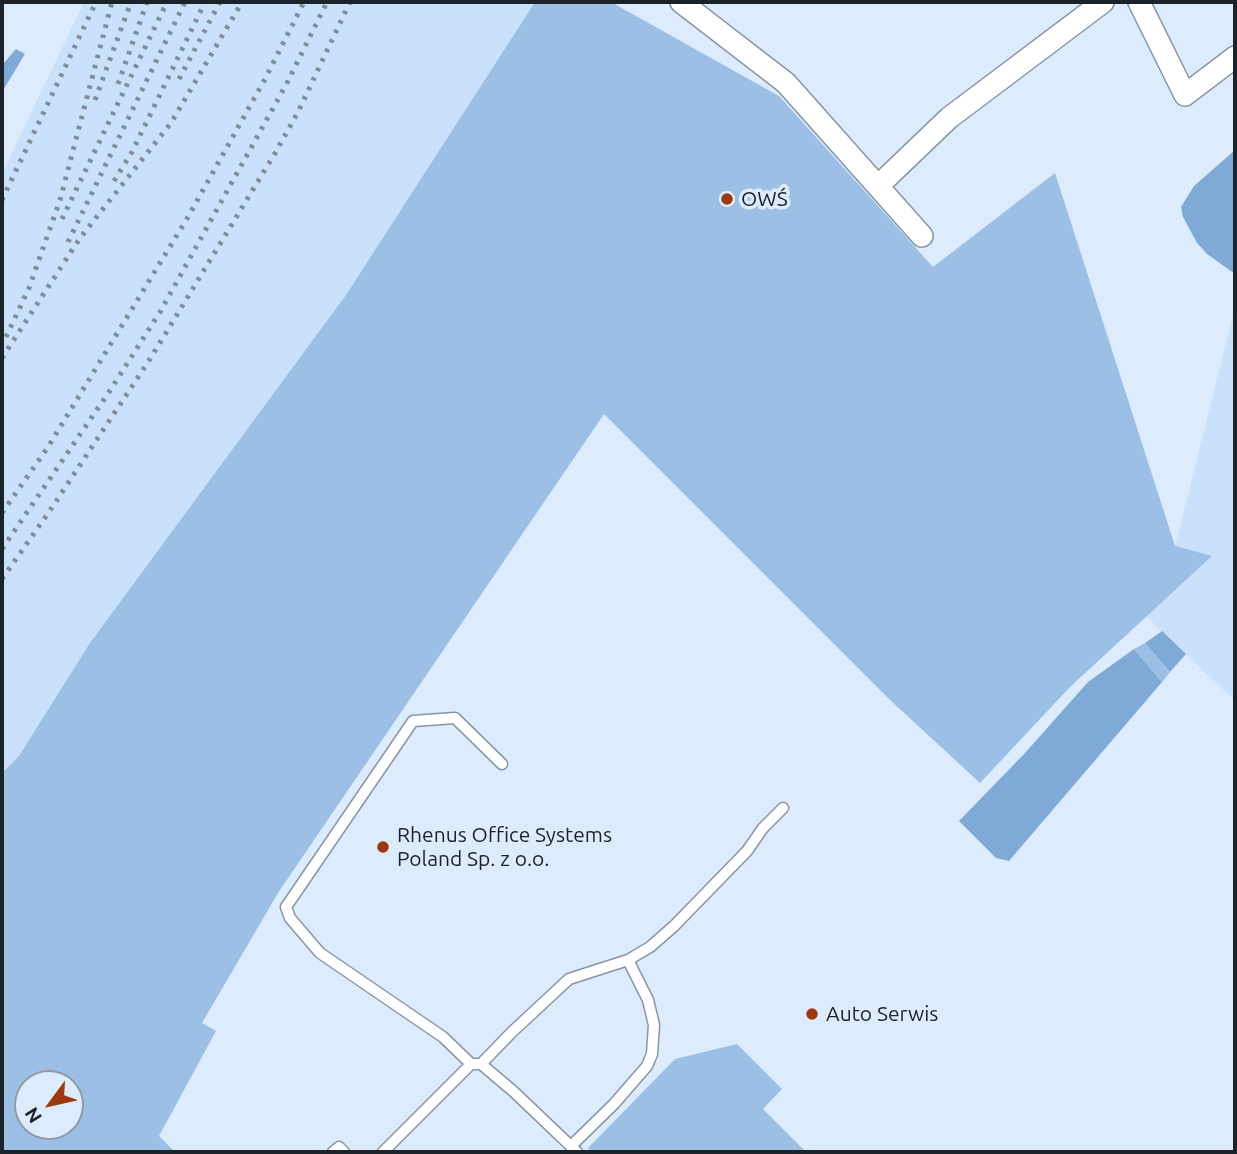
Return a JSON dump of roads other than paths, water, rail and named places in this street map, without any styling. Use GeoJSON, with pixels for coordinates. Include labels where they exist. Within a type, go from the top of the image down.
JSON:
{"type":"FeatureCollection","features":[{"type":"Feature","properties":{"kind":"street"},"geometry":{"type":"LineString","coordinates":[[681,2],[786,83],[922,236]]}},
{"type":"Feature","properties":{"kind":"street"},"geometry":{"type":"LineString","coordinates":[[878,186],[949,118],[1103,2]]}},
{"type":"Feature","properties":{"kind":"street"},"geometry":{"type":"LineString","coordinates":[[1139,2],[1185,95],[1235,57]]}},
{"type":"Feature","properties":{"kind":"lane"},"geometry":{"type":"LineString","coordinates":[[502,764],[455,718],[413,721],[286,907],[290,918],[320,953],[443,1037],[574,1149],[646,1066],[652,1054],[654,1025],[648,1000],[628,960]]}},
{"type":"Feature","properties":{"kind":"lane"},"geometry":{"type":"LineString","coordinates":[[383,1152],[569,979],[628,960],[650,947],[747,852],[763,828],[783,808]]}},
{"type":"Feature","properties":{"kind":"lane"},"geometry":{"type":"LineString","coordinates":[[333,1152],[339,1147],[344,1152]]}},
{"type":"Feature","properties":{"kind":"railway"},"geometry":{"type":"LineString","coordinates":[[2,200],[96,2]]}},
{"type":"Feature","properties":{"kind":"railway"},"geometry":{"type":"LineString","coordinates":[[6,337],[29,288],[60,200],[112,2]]}},
{"type":"Feature","properties":{"kind":"railway"},"geometry":{"type":"LineString","coordinates":[[95,100],[131,2]]}},
{"type":"Feature","properties":{"kind":"railway"},"geometry":{"type":"LineString","coordinates":[[118,84],[147,2]]}},
{"type":"Feature","properties":{"kind":"railway"},"geometry":{"type":"LineString","coordinates":[[62,219],[167,2]]}},
{"type":"Feature","properties":{"kind":"railway"},"geometry":{"type":"LineString","coordinates":[[68,242],[185,2]]}},
{"type":"Feature","properties":{"kind":"railway"},"geometry":{"type":"LineString","coordinates":[[114,181],[132,152],[205,2]]}},
{"type":"Feature","properties":{"kind":"railway"},"geometry":{"type":"LineString","coordinates":[[179,79],[220,2]]}},
{"type":"Feature","properties":{"kind":"railway"},"geometry":{"type":"LineString","coordinates":[[2,358],[80,238],[171,123],[242,2]]}},
{"type":"Feature","properties":{"kind":"railway"},"geometry":{"type":"LineString","coordinates":[[2,513],[48,447],[188,217],[265,79],[304,2]]}},
{"type":"Feature","properties":{"kind":"railway"},"geometry":{"type":"LineString","coordinates":[[2,549],[160,312],[287,83],[327,2]]}},
{"type":"Feature","properties":{"kind":"railway"},"geometry":{"type":"LineString","coordinates":[[2,579],[150,359],[274,155],[298,112],[350,2]]}},
{"type":"Feature","properties":{"kind":"place","name":"OWŚ"},"geometry":{"type":"Point","coordinates":[727,199]}},
{"type":"Feature","properties":{"kind":"place","name":"Rhenus Office Systems Poland Sp. z o.o."},"geometry":{"type":"Point","coordinates":[383,847]}},
{"type":"Feature","properties":{"kind":"place","name":"Auto Serwis"},"geometry":{"type":"Point","coordinates":[812,1014]}}]}
